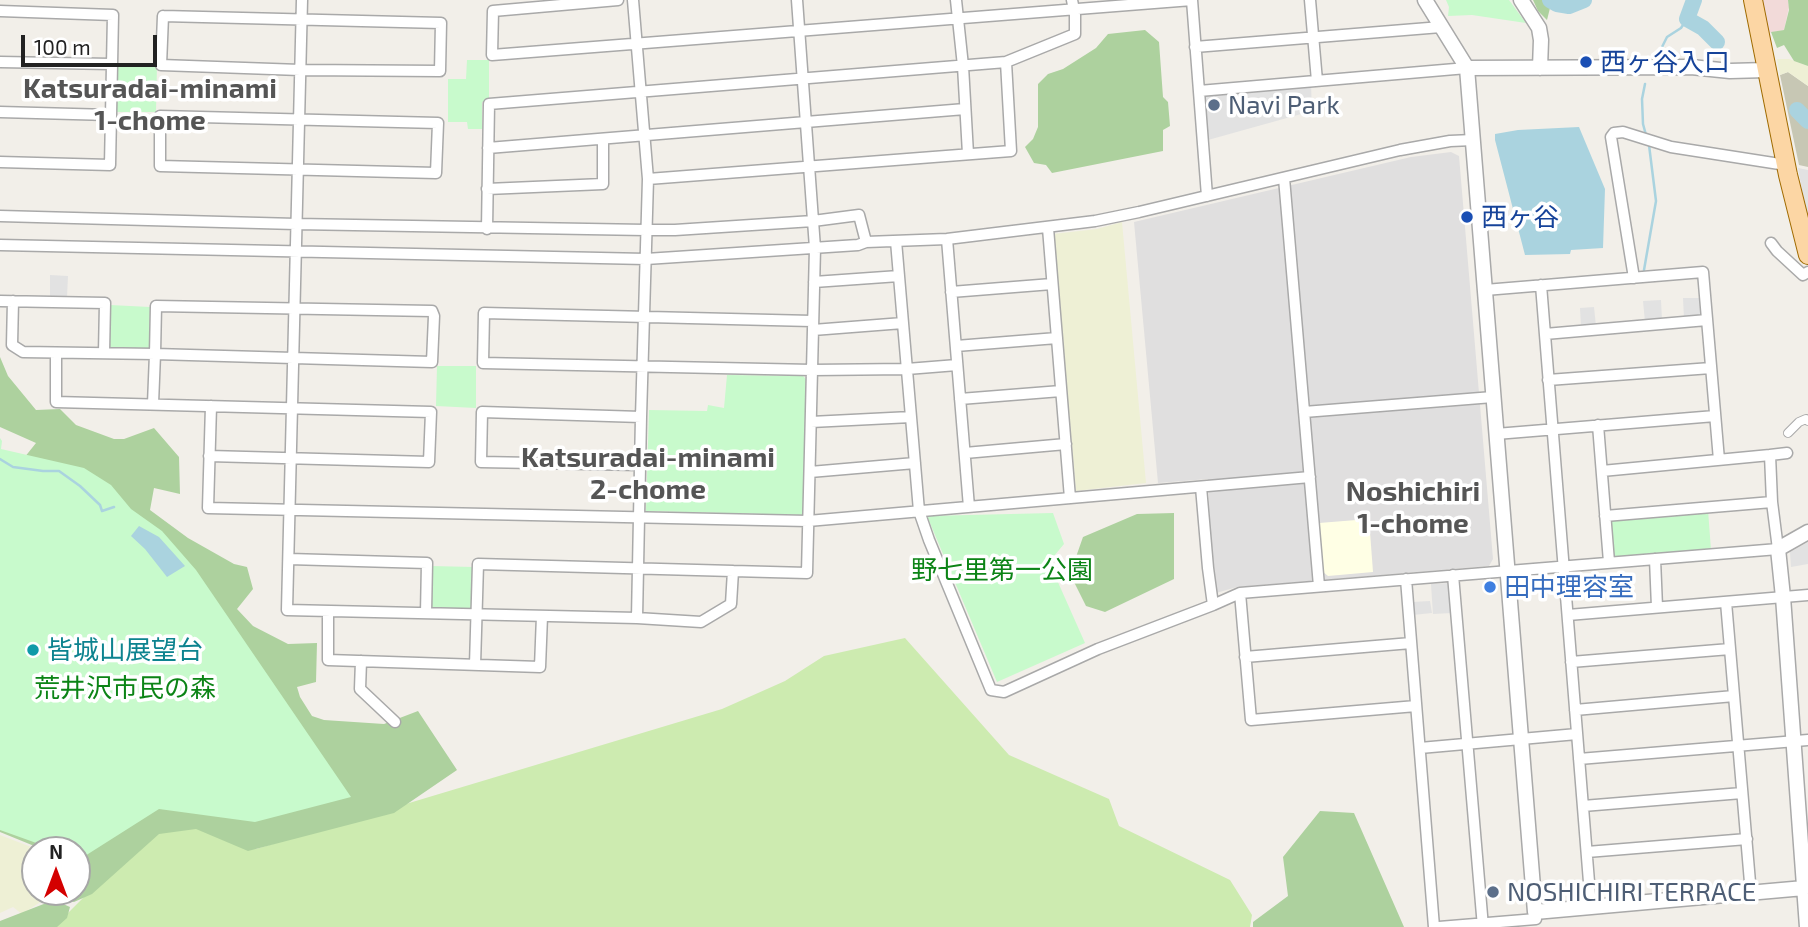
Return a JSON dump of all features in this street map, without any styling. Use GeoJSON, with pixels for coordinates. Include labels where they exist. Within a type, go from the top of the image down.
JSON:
{"type":"FeatureCollection","features":[{"type":"Feature","properties":{"kind":"main road"},"geometry":{"type":"LineString","coordinates":[[1754,0],[1786,164],[1808,255]]}},
{"type":"Feature","properties":{"kind":"street"},"geometry":{"type":"LineString","coordinates":[[302,0],[287,610],[637,618],[701,622],[731,604],[733,571]]}},
{"type":"Feature","properties":{"kind":"street"},"geometry":{"type":"LineString","coordinates":[[618,0],[493,11],[492,55],[957,19],[1072,5],[1192,0],[1207,196]]}},
{"type":"Feature","properties":{"kind":"street"},"geometry":{"type":"LineString","coordinates":[[633,0],[648,179],[637,618]]}},
{"type":"Feature","properties":{"kind":"street"},"geometry":{"type":"LineString","coordinates":[[475,665],[478,564],[807,573],[815,248],[797,0]]}},
{"type":"Feature","properties":{"kind":"street"},"geometry":{"type":"LineString","coordinates":[[956,0],[968,154]]}},
{"type":"Feature","properties":{"kind":"street"},"geometry":{"type":"LineString","coordinates":[[1310,0],[1317,81]]}},
{"type":"Feature","properties":{"kind":"street"},"geometry":{"type":"LineString","coordinates":[[1425,0],[1467,68],[1536,919]]}},
{"type":"Feature","properties":{"kind":"street"},"geometry":{"type":"LineString","coordinates":[[1521,0],[1539,29],[1540,68]]}},
{"type":"Feature","properties":{"kind":"street"},"geometry":{"type":"LineString","coordinates":[[486,229],[489,104],[1006,62],[1075,34],[1072,5]]}},
{"type":"Feature","properties":{"kind":"street"},"geometry":{"type":"LineString","coordinates":[[0,11],[113,15],[110,164],[0,162]]}},
{"type":"Feature","properties":{"kind":"street"},"geometry":{"type":"LineString","coordinates":[[163,16],[301,19],[441,23],[440,71],[161,65],[163,16]]}},
{"type":"Feature","properties":{"kind":"street"},"geometry":{"type":"LineString","coordinates":[[1195,47],[1441,27]]}},
{"type":"Feature","properties":{"kind":"street"},"geometry":{"type":"LineString","coordinates":[[0,62],[111,64]]}},
{"type":"Feature","properties":{"kind":"street"},"geometry":{"type":"LineString","coordinates":[[648,179],[1011,151],[1006,62]]}},
{"type":"Feature","properties":{"kind":"street"},"geometry":{"type":"LineString","coordinates":[[1199,91],[1467,68],[1767,70]]}},
{"type":"Feature","properties":{"kind":"street"},"geometry":{"type":"LineString","coordinates":[[488,148],[965,109]]}},
{"type":"Feature","properties":{"kind":"street"},"geometry":{"type":"LineString","coordinates":[[0,112],[110,115]]}},
{"type":"Feature","properties":{"kind":"street"},"geometry":{"type":"LineString","coordinates":[[160,116],[299,119],[438,123],[436,173],[160,166],[160,116]]}},
{"type":"Feature","properties":{"kind":"street"},"geometry":{"type":"LineString","coordinates":[[1634,278],[1611,138],[1614,133],[1623,132],[1671,147],[1786,164]]}},
{"type":"Feature","properties":{"kind":"street"},"geometry":{"type":"LineString","coordinates":[[487,189],[603,184],[603,139]]}},
{"type":"Feature","properties":{"kind":"street"},"geometry":{"type":"LineString","coordinates":[[0,245],[646,259],[859,245],[866,242],[947,239],[1048,228],[1128,215],[1401,150],[1450,141],[1473,140]]}},
{"type":"Feature","properties":{"kind":"street"},"geometry":{"type":"LineString","coordinates":[[1284,178],[1319,586]]}},
{"type":"Feature","properties":{"kind":"street"},"geometry":{"type":"LineString","coordinates":[[0,216],[486,229],[675,230],[813,221],[859,215],[866,242]]}},
{"type":"Feature","properties":{"kind":"street"},"geometry":{"type":"LineString","coordinates":[[1048,228],[1070,498]]}},
{"type":"Feature","properties":{"kind":"street"},"geometry":{"type":"LineString","coordinates":[[947,239],[969,507]]}},
{"type":"Feature","properties":{"kind":"street"},"geometry":{"type":"LineString","coordinates":[[896,242],[919,511],[991,690],[1004,692],[1098,649],[1240,593],[1778,548],[1808,532]]}},
{"type":"Feature","properties":{"kind":"street"},"geometry":{"type":"LineString","coordinates":[[1771,243],[1803,275],[1808,272]]}},
{"type":"Feature","properties":{"kind":"street"},"geometry":{"type":"LineString","coordinates":[[1485,290],[1703,272],[1719,460]]}},
{"type":"Feature","properties":{"kind":"street"},"geometry":{"type":"LineString","coordinates":[[814,282],[899,276]]}},
{"type":"Feature","properties":{"kind":"street"},"geometry":{"type":"LineString","coordinates":[[951,292],[1052,284]]}},
{"type":"Feature","properties":{"kind":"street"},"geometry":{"type":"LineString","coordinates":[[1541,285],[1591,907]]}},
{"type":"Feature","properties":{"kind":"street"},"geometry":{"type":"LineString","coordinates":[[0,300],[105,303],[104,353]]}},
{"type":"Feature","properties":{"kind":"street"},"geometry":{"type":"LineString","coordinates":[[13,301],[12,345],[23,352],[155,354],[432,362],[434,316],[432,312],[156,306],[155,354],[153,404]]}},
{"type":"Feature","properties":{"kind":"street"},"geometry":{"type":"LineString","coordinates":[[903,323],[813,325],[484,313],[483,363],[812,370],[907,369],[957,365]]}},
{"type":"Feature","properties":{"kind":"street"},"geometry":{"type":"LineString","coordinates":[[1545,334],[1707,320]]}},
{"type":"Feature","properties":{"kind":"street"},"geometry":{"type":"LineString","coordinates":[[956,346],[1057,338]]}},
{"type":"Feature","properties":{"kind":"street"},"geometry":{"type":"LineString","coordinates":[[56,353],[56,402],[431,412],[429,462],[209,456]]}},
{"type":"Feature","properties":{"kind":"street"},"geometry":{"type":"LineString","coordinates":[[1548,380],[1711,368]]}},
{"type":"Feature","properties":{"kind":"street"},"geometry":{"type":"LineString","coordinates":[[960,399],[1061,391]]}},
{"type":"Feature","properties":{"kind":"street"},"geometry":{"type":"LineString","coordinates":[[1304,412],[1493,397]]}},
{"type":"Feature","properties":{"kind":"street"},"geometry":{"type":"LineString","coordinates":[[211,406],[208,508],[808,521],[1310,477]]}},
{"type":"Feature","properties":{"kind":"street"},"geometry":{"type":"LineString","coordinates":[[640,417],[482,412],[481,450],[481,462],[640,466]]}},
{"type":"Feature","properties":{"kind":"street"},"geometry":{"type":"LineString","coordinates":[[811,422],[911,416]]}},
{"type":"Feature","properties":{"kind":"street"},"geometry":{"type":"LineString","coordinates":[[1496,433],[1715,416]]}},
{"type":"Feature","properties":{"kind":"street"},"geometry":{"type":"LineString","coordinates":[[1788,433],[1799,422],[1806,419],[1808,421]]}},
{"type":"Feature","properties":{"kind":"street"},"geometry":{"type":"LineString","coordinates":[[1598,425],[1609,562]]}},
{"type":"Feature","properties":{"kind":"street"},"geometry":{"type":"LineString","coordinates":[[965,453],[1066,444]]}},
{"type":"Feature","properties":{"kind":"street"},"geometry":{"type":"LineString","coordinates":[[1602,471],[1787,453]]}},
{"type":"Feature","properties":{"kind":"street"},"geometry":{"type":"LineString","coordinates":[[1770,455],[1772,502],[1801,741],[1807,927]]}},
{"type":"Feature","properties":{"kind":"street"},"geometry":{"type":"LineString","coordinates":[[810,472],[915,463]]}},
{"type":"Feature","properties":{"kind":"street"},"geometry":{"type":"LineString","coordinates":[[1201,486],[1213,605]]}},
{"type":"Feature","properties":{"kind":"street"},"geometry":{"type":"LineString","coordinates":[[1605,516],[1772,502]]}},
{"type":"Feature","properties":{"kind":"street"},"geometry":{"type":"LineString","coordinates":[[289,559],[427,563],[426,613]]}},
{"type":"Feature","properties":{"kind":"street"},"geometry":{"type":"LineString","coordinates":[[1656,559],[1657,607]]}},
{"type":"Feature","properties":{"kind":"street"},"geometry":{"type":"LineString","coordinates":[[1453,575],[1483,925]]}},
{"type":"Feature","properties":{"kind":"street"},"geometry":{"type":"LineString","coordinates":[[1406,579],[1436,927],[1536,919],[1591,907],[1805,892]]}},
{"type":"Feature","properties":{"kind":"street"},"geometry":{"type":"LineString","coordinates":[[1240,593],[1251,720],[1416,705]]}},
{"type":"Feature","properties":{"kind":"street"},"geometry":{"type":"LineString","coordinates":[[1567,615],[1808,595]]}},
{"type":"Feature","properties":{"kind":"street"},"geometry":{"type":"LineString","coordinates":[[1726,602],[1751,894]]}},
{"type":"Feature","properties":{"kind":"street"},"geometry":{"type":"LineString","coordinates":[[328,611],[328,660],[540,667],[542,616]]}},
{"type":"Feature","properties":{"kind":"street"},"geometry":{"type":"LineString","coordinates":[[1245,657],[1411,643]]}},
{"type":"Feature","properties":{"kind":"street"},"geometry":{"type":"LineString","coordinates":[[1571,662],[1730,649]]}},
{"type":"Feature","properties":{"kind":"street"},"geometry":{"type":"LineString","coordinates":[[361,661],[360,689],[395,722]]}},
{"type":"Feature","properties":{"kind":"street"},"geometry":{"type":"LineString","coordinates":[[1575,710],[1734,696]]}},
{"type":"Feature","properties":{"kind":"street"},"geometry":{"type":"LineString","coordinates":[[1420,748],[1577,734]]}},
{"type":"Feature","properties":{"kind":"street"},"geometry":{"type":"LineString","coordinates":[[1579,759],[1801,741]]}},
{"type":"Feature","properties":{"kind":"street"},"geometry":{"type":"LineString","coordinates":[[1583,806],[1742,793]]}},
{"type":"Feature","properties":{"kind":"street"},"geometry":{"type":"LineString","coordinates":[[1587,852],[1746,839]]}},
{"type":"Feature","properties":{"kind":"shaded area"},"geometry":{"type":"Polygon","coordinates":[[[1762,0],[1788,0],[1784,30],[1768,33],[1762,0]]]}},
{"type":"Feature","properties":{"kind":"shaded area"},"geometry":{"type":"Polygon","coordinates":[[[1777,59],[1789,59],[1808,66],[1808,86],[1788,72],[1780,75],[1777,59]]]}},
{"type":"Feature","properties":{"kind":"shaded area"},"geometry":{"type":"Polygon","coordinates":[[[1788,72],[1808,86],[1808,167],[1799,165],[1780,75],[1788,72]]]}},
{"type":"Feature","properties":{"kind":"shaded area"},"geometry":{"type":"Polygon","coordinates":[[[1311,84],[1312,111],[1208,140],[1204,94],[1311,84]]]}},
{"type":"Feature","properties":{"kind":"shaded area"},"geometry":{"type":"Polygon","coordinates":[[[1451,152],[1459,156],[1493,559],[1489,566],[1237,587],[1216,593],[1211,566],[1208,479],[1158,483],[1134,222],[1411,157],[1451,152]]]}},
{"type":"Feature","properties":{"kind":"shaded area"},"geometry":{"type":"Polygon","coordinates":[[[1798,168],[1808,170],[1808,223],[1798,168]]]}},
{"type":"Feature","properties":{"kind":"shaded area"},"geometry":{"type":"Polygon","coordinates":[[[1122,222],[1146,483],[1076,491],[1053,234],[1097,229],[1122,222]]]}},
{"type":"Feature","properties":{"kind":"shaded area"},"geometry":{"type":"Polygon","coordinates":[[[50,275],[68,276],[67,297],[50,297],[50,275]]]}},
{"type":"Feature","properties":{"kind":"shaded area"},"geometry":{"type":"Polygon","coordinates":[[[1683,298],[1701,298],[1702,314],[1699,317],[1684,319],[1683,298]]]}},
{"type":"Feature","properties":{"kind":"shaded area"},"geometry":{"type":"Polygon","coordinates":[[[1661,300],[1662,320],[1645,322],[1643,301],[1661,300]]]}},
{"type":"Feature","properties":{"kind":"shaded area"},"geometry":{"type":"Polygon","coordinates":[[[1594,307],[1596,326],[1581,327],[1580,308],[1594,307]]]}},
{"type":"Feature","properties":{"kind":"shaded area"},"geometry":{"type":"Polygon","coordinates":[[[1369,519],[1373,572],[1328,576],[1323,572],[1319,523],[1369,519]]]}},
{"type":"Feature","properties":{"kind":"shaded area"},"geometry":{"type":"Polygon","coordinates":[[[1808,542],[1808,564],[1791,567],[1790,552],[1808,542]]]}},
{"type":"Feature","properties":{"kind":"shaded area"},"geometry":{"type":"Polygon","coordinates":[[[1449,583],[1452,613],[1433,614],[1431,584],[1449,583]]]}},
{"type":"Feature","properties":{"kind":"shaded area"},"geometry":{"type":"Polygon","coordinates":[[[1430,601],[1432,613],[1413,615],[1412,602],[1430,601]]]}},
{"type":"Feature","properties":{"kind":"shaded area"},"geometry":{"type":"Polygon","coordinates":[[[0,835],[21,843],[21,906],[34,906],[22,914],[13,907],[0,913],[0,835]]]}},
{"type":"Feature","properties":{"kind":"green space"},"geometry":{"type":"Polygon","coordinates":[[[1446,0],[1509,0],[1526,23],[1472,15],[1448,16],[1449,7],[1446,0]]]}},
{"type":"Feature","properties":{"kind":"green space"},"geometry":{"type":"Polygon","coordinates":[[[1533,0],[1552,0],[1547,20],[1538,11],[1533,0]]]}},
{"type":"Feature","properties":{"kind":"green space"},"geometry":{"type":"Polygon","coordinates":[[[1788,0],[1808,0],[1808,66],[1794,61],[1784,45],[1777,48],[1771,32],[1784,30],[1789,10],[1788,0]]]}},
{"type":"Feature","properties":{"kind":"green space"},"geometry":{"type":"Polygon","coordinates":[[[1145,30],[1159,42],[1163,97],[1168,102],[1170,126],[1163,130],[1163,151],[1052,173],[1046,165],[1034,163],[1025,147],[1033,139],[1038,127],[1038,84],[1048,74],[1063,69],[1096,48],[1108,34],[1145,30]]]}},
{"type":"Feature","properties":{"kind":"green space"},"geometry":{"type":"Polygon","coordinates":[[[467,60],[489,60],[489,102],[482,102],[482,129],[468,129],[467,122],[448,122],[448,79],[466,79],[467,60]]]}},
{"type":"Feature","properties":{"kind":"green space"},"geometry":{"type":"Polygon","coordinates":[[[116,63],[157,64],[156,112],[114,112],[116,63]]]}},
{"type":"Feature","properties":{"kind":"green space"},"geometry":{"type":"Polygon","coordinates":[[[110,305],[150,307],[149,350],[111,350],[110,305]]]}},
{"type":"Feature","properties":{"kind":"green space","name":"荒井沢市民の森"},"geometry":{"type":"Polygon","coordinates":[[[0,357],[8,376],[36,410],[60,409],[76,425],[114,439],[124,439],[154,428],[179,457],[180,494],[154,488],[150,510],[188,538],[234,564],[247,567],[253,589],[237,609],[253,626],[288,644],[317,643],[316,682],[297,687],[312,716],[324,720],[384,724],[418,711],[457,770],[394,813],[248,851],[196,829],[159,834],[91,894],[91,836],[21,836],[21,841],[0,832],[16,468],[36,443],[0,427],[0,357]]]}},
{"type":"Feature","properties":{"kind":"green space"},"geometry":{"type":"Polygon","coordinates":[[[437,366],[476,366],[476,408],[436,406],[437,366]]]}},
{"type":"Feature","properties":{"kind":"green space"},"geometry":{"type":"Polygon","coordinates":[[[727,375],[803,376],[806,379],[803,515],[646,511],[649,410],[707,411],[708,405],[724,408],[727,375]]]}},
{"type":"Feature","properties":{"kind":"green space","name":"荒井沢市民の森"},"geometry":{"type":"Polygon","coordinates":[[[0,438],[1,449],[84,468],[111,485],[131,509],[162,531],[196,570],[351,797],[255,822],[159,809],[91,852],[91,836],[21,838],[0,830],[0,438]]]}},
{"type":"Feature","properties":{"kind":"green space"},"geometry":{"type":"Polygon","coordinates":[[[1708,510],[1711,550],[1611,559],[1607,517],[1708,510]]]}},
{"type":"Feature","properties":{"kind":"green space","name":"野七里第一公園"},"geometry":{"type":"Polygon","coordinates":[[[1053,513],[1064,544],[1049,562],[1085,643],[997,682],[927,516],[1053,513]]]}},
{"type":"Feature","properties":{"kind":"green space"},"geometry":{"type":"Polygon","coordinates":[[[1174,513],[1174,579],[1105,612],[1086,606],[1070,574],[1083,537],[1137,514],[1174,513]]]}},
{"type":"Feature","properties":{"kind":"green space"},"geometry":{"type":"Polygon","coordinates":[[[431,566],[474,567],[472,610],[431,609],[431,566]]]}},
{"type":"Feature","properties":{"kind":"green space"},"geometry":{"type":"Polygon","coordinates":[[[905,638],[1009,755],[1109,799],[1119,826],[1230,880],[1252,915],[1250,927],[54,927],[75,906],[91,906],[91,890],[158,832],[195,826],[256,849],[722,709],[785,681],[824,656],[905,638]]]}},
{"type":"Feature","properties":{"kind":"green space"},"geometry":{"type":"Polygon","coordinates":[[[1320,811],[1354,813],[1404,927],[1253,927],[1253,922],[1288,896],[1283,857],[1320,811]]]}},
{"type":"Feature","properties":{"kind":"green space"},"geometry":{"type":"Polygon","coordinates":[[[39,906],[70,907],[67,918],[57,927],[0,927],[0,921],[39,906]]]}},
{"type":"Feature","properties":{"kind":"water"},"geometry":{"type":"Polygon","coordinates":[[[1579,127],[1605,189],[1603,248],[1571,250],[1570,254],[1525,255],[1495,134],[1579,127]]]}},
{"type":"Feature","properties":{"kind":"water"},"geometry":{"type":"Polygon","coordinates":[[[139,526],[159,537],[185,566],[167,577],[131,536],[139,526]]]}},
{"type":"Feature","properties":{"kind":"waterway"},"geometry":{"type":"LineString","coordinates":[[1550,0],[1569,6],[1584,0]]}},
{"type":"Feature","properties":{"kind":"waterway"},"geometry":{"type":"LineString","coordinates":[[1694,0],[1687,19],[1703,28],[1717,42]]}},
{"type":"Feature","properties":{"kind":"waterway"},"geometry":{"type":"LineString","coordinates":[[1660,51],[1667,37],[1681,28],[1687,19]]}},
{"type":"Feature","properties":{"kind":"waterway"},"geometry":{"type":"LineString","coordinates":[[1645,84],[1642,99],[1646,135]]}},
{"type":"Feature","properties":{"kind":"waterway"},"geometry":{"type":"LineString","coordinates":[[1797,110],[1808,121]]}},
{"type":"Feature","properties":{"kind":"waterway"},"geometry":{"type":"LineString","coordinates":[[1644,270],[1656,201],[1649,145]]}},
{"type":"Feature","properties":{"kind":"waterway"},"geometry":{"type":"LineString","coordinates":[[0,459],[13,467],[59,471],[80,486],[100,505],[102,511],[114,507]]}},
{"type":"Feature","properties":{"kind":"place","name":"西ヶ谷入口"},"geometry":{"type":"Point","coordinates":[1586,62]}},
{"type":"Feature","properties":{"kind":"place","name":"Navi Park"},"geometry":{"type":"Point","coordinates":[1214,105]}},
{"type":"Feature","properties":{"kind":"place","name":"西ヶ谷"},"geometry":{"type":"Point","coordinates":[1467,217]}},
{"type":"Feature","properties":{"kind":"place","name":"田中理容室"},"geometry":{"type":"Point","coordinates":[1490,587]}},
{"type":"Feature","properties":{"kind":"place","name":"皆城山展望台"},"geometry":{"type":"Point","coordinates":[33,650]}},
{"type":"Feature","properties":{"kind":"place","name":"NOSHICHIRI TERRACE"},"geometry":{"type":"Point","coordinates":[1493,892]}},
{"type":"Feature","properties":{"kind":"district","name":"Katsuradai-minami 1-chome"},"geometry":{"type":"Point","coordinates":[150,105]}},
{"type":"Feature","properties":{"kind":"district","name":"Katsuradai-minami 2-chome"},"geometry":{"type":"Point","coordinates":[648,474]}},
{"type":"Feature","properties":{"kind":"district","name":"Noshichiri 1-chome"},"geometry":{"type":"Point","coordinates":[1413,508]}}]}
